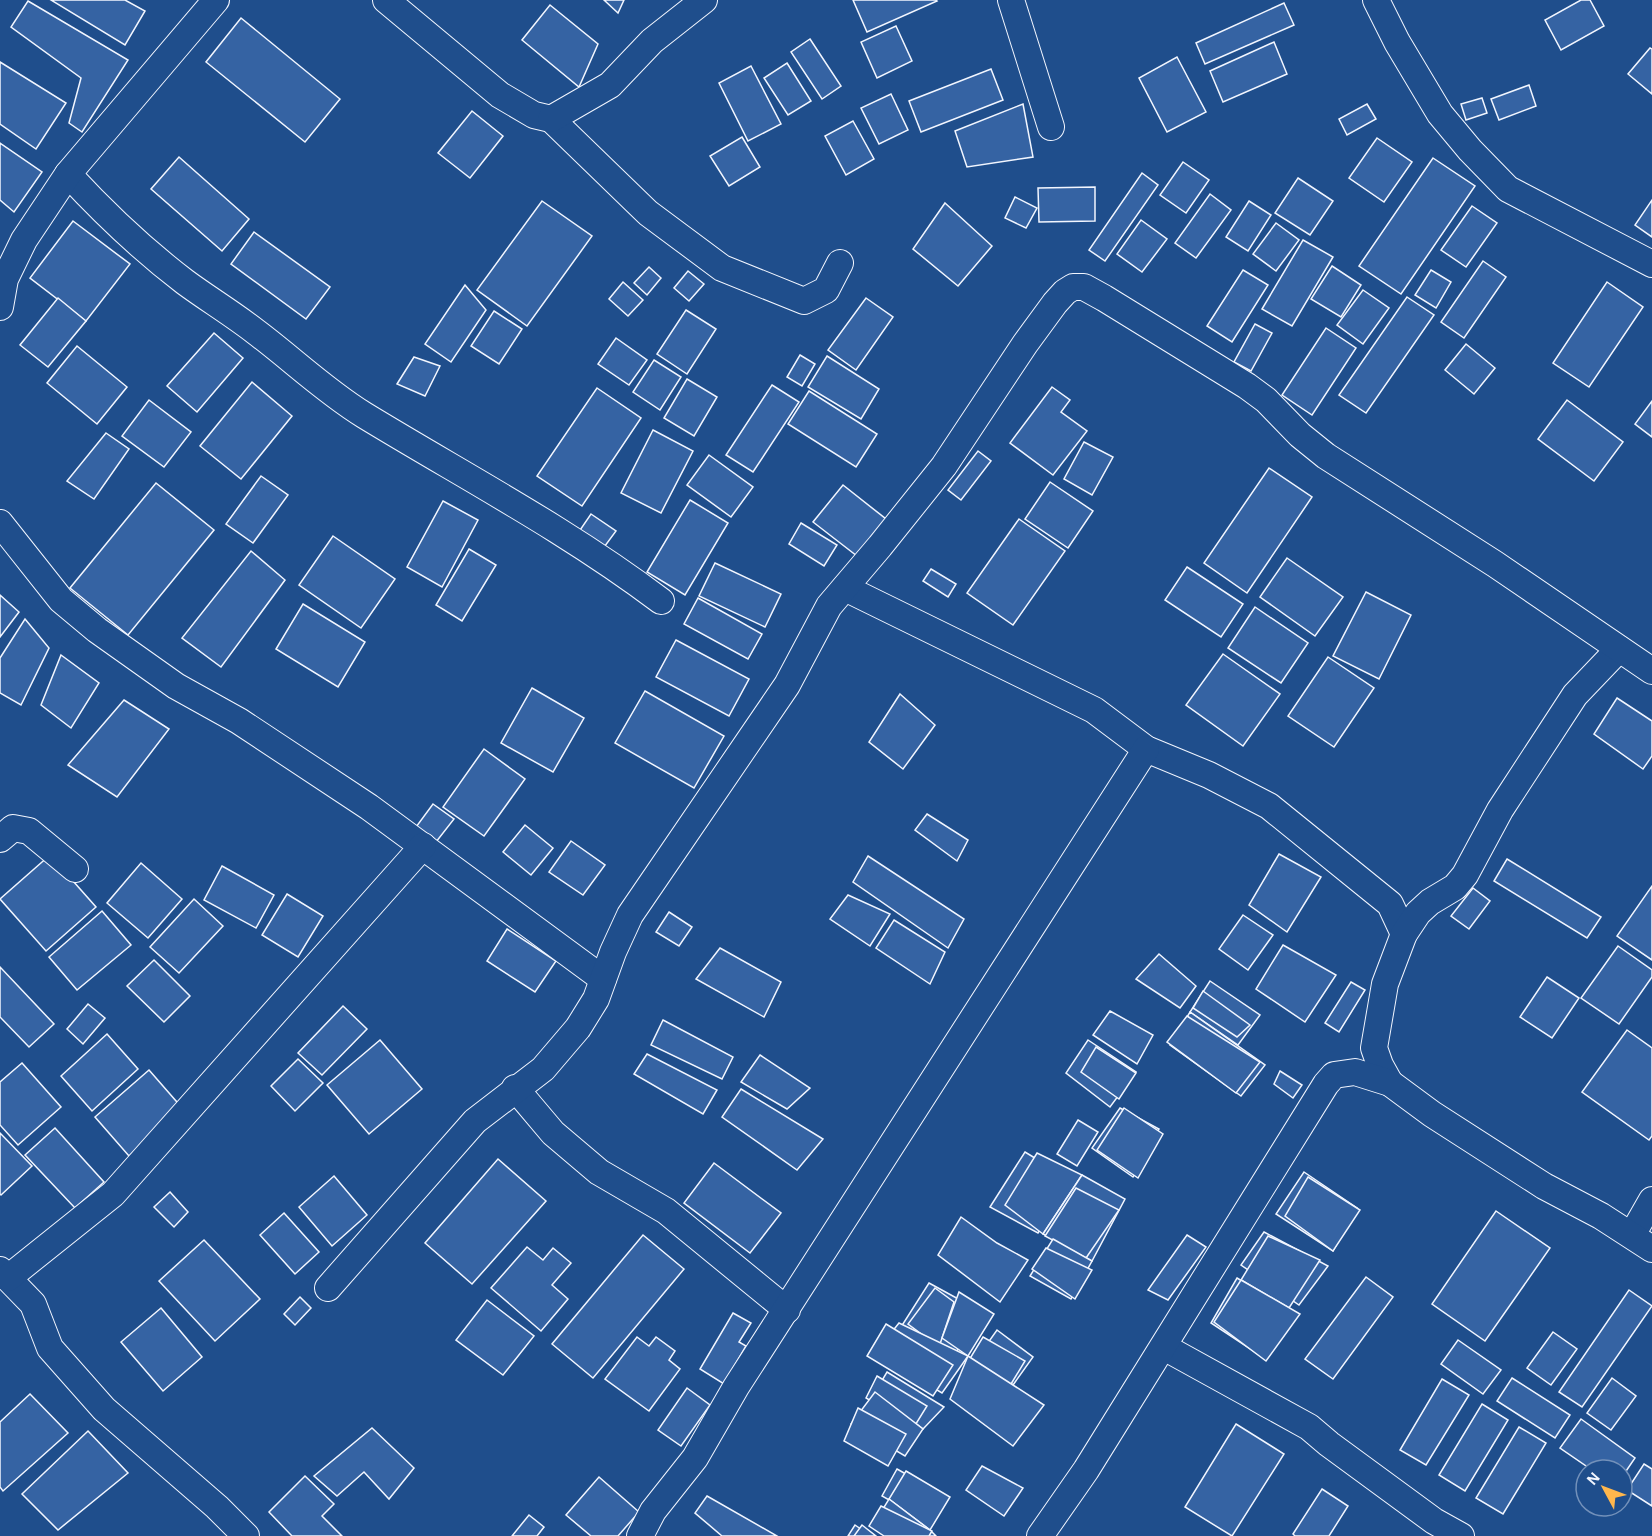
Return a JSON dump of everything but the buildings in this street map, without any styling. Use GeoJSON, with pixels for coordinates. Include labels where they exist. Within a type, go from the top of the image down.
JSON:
{"type":"FeatureCollection","features":[{"type":"Feature","properties":{"kind":"street"},"geometry":{"type":"LineString","coordinates":[[0,307],[5,279],[24,240],[68,174],[216,0]]}},
{"type":"Feature","properties":{"kind":"street"},"geometry":{"type":"LineString","coordinates":[[386,0],[500,95],[534,115],[551,119],[648,213],[722,268],[804,301],[826,291],[840,262]]}},
{"type":"Feature","properties":{"kind":"street"},"geometry":{"type":"LineString","coordinates":[[551,119],[610,85],[652,41],[704,0]]}},
{"type":"Feature","properties":{"kind":"street"},"geometry":{"type":"LineString","coordinates":[[1011,0],[1051,127]]}},
{"type":"Feature","properties":{"kind":"street"},"geometry":{"type":"LineString","coordinates":[[1376,0],[1397,42],[1440,114],[1470,150],[1508,189],[1652,264]]}},
{"type":"Feature","properties":{"kind":"street"},"geometry":{"type":"LineString","coordinates":[[68,174],[103,212],[185,282],[256,332],[332,394],[594,552],[661,601]]}},
{"type":"Feature","properties":{"kind":"street"},"geometry":{"type":"LineString","coordinates":[[328,1288],[475,1120],[543,1069],[578,1028],[596,999],[613,952],[630,915],[787,685],[829,606],[944,466],[1054,303],[1073,287],[1084,287],[1172,338],[1247,386],[1266,399],[1300,435],[1326,456],[1495,564],[1652,671]]}},
{"type":"Feature","properties":{"kind":"street"},"geometry":{"type":"LineString","coordinates":[[0,523],[61,600],[97,630],[176,686],[239,721],[369,807],[603,979]]}},
{"type":"Feature","properties":{"kind":"street"},"geometry":{"type":"LineString","coordinates":[[845,588],[1094,710],[1146,749],[1209,775],[1269,806],[1390,904],[1404,934]]}},
{"type":"Feature","properties":{"kind":"street"},"geometry":{"type":"LineString","coordinates":[[1355,1072],[1374,1047],[1385,984],[1404,934],[1418,913],[1430,902],[1455,886],[1465,875],[1500,810],[1575,695],[1618,649]]}},
{"type":"Feature","properties":{"kind":"street"},"geometry":{"type":"LineString","coordinates":[[640,1536],[653,1511],[695,1458],[736,1387],[788,1310],[1146,749]]}},
{"type":"Feature","properties":{"kind":"street"},"geometry":{"type":"LineString","coordinates":[[0,839],[13,828],[29,831],[75,869]]}},
{"type":"Feature","properties":{"kind":"street"},"geometry":{"type":"LineString","coordinates":[[246,1536],[217,1507],[128,1431],[97,1401],[50,1348],[33,1304],[4,1274],[113,1194],[423,846]]}},
{"type":"Feature","properties":{"kind":"street"},"geometry":{"type":"LineString","coordinates":[[1390,904],[1430,902]]}},
{"type":"Feature","properties":{"kind":"street"},"geometry":{"type":"LineString","coordinates":[[1374,1047],[1380,1065],[1390,1083]]}},
{"type":"Feature","properties":{"kind":"street"},"geometry":{"type":"LineString","coordinates":[[1040,1536],[1086,1470],[1326,1084],[1334,1075],[1355,1072],[1390,1083],[1432,1114],[1544,1186],[1601,1216],[1642,1242],[1652,1200]]}},
{"type":"Feature","properties":{"kind":"street"},"geometry":{"type":"LineString","coordinates":[[515,1088],[554,1133],[599,1172],[666,1211],[788,1310]]}},
{"type":"Feature","properties":{"kind":"street"},"geometry":{"type":"LineString","coordinates":[[1164,1347],[1309,1427],[1430,1529],[1461,1536]]}}]}
